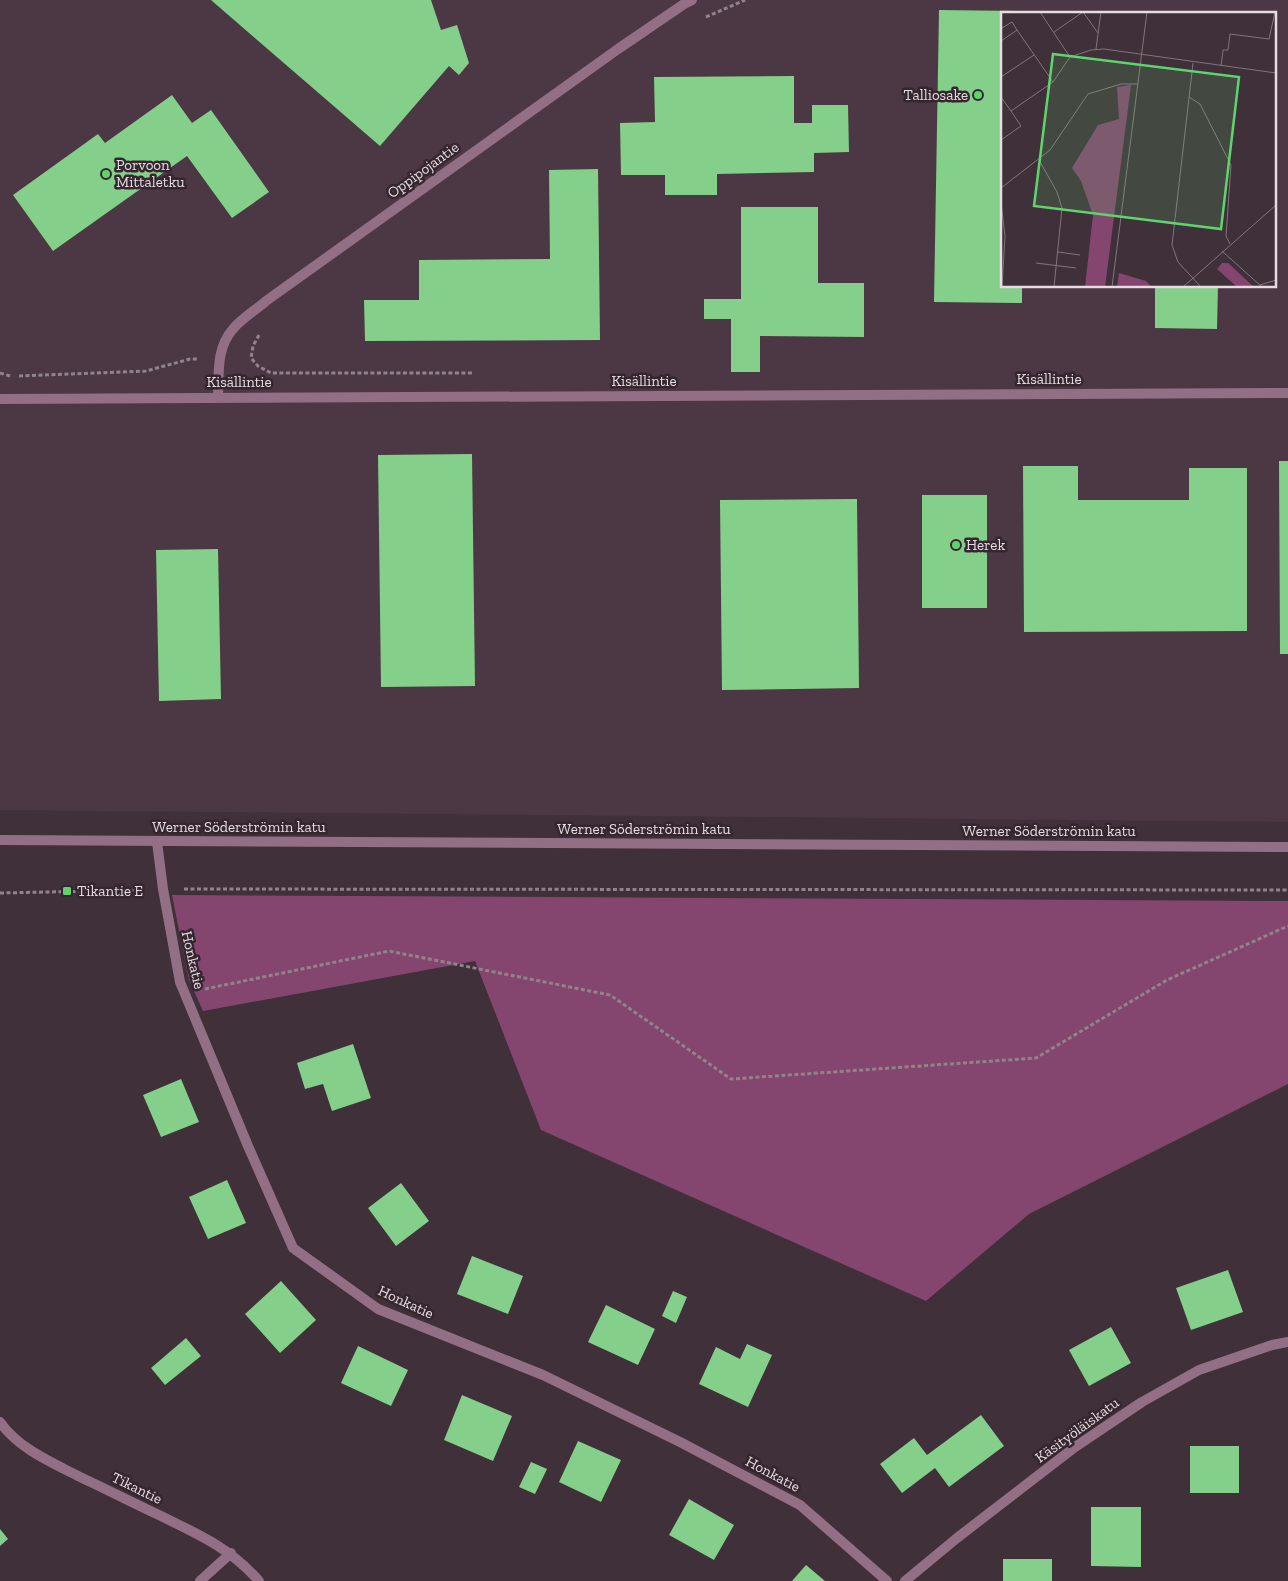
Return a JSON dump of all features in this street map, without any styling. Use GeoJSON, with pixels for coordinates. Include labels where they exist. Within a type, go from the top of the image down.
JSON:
{"type":"FeatureCollection","features":[{"type":"Feature","properties":{"kind":"street","name":"Oppipojantie"},"geometry":{"type":"LineString","coordinates":[[218,397],[219,358],[224,343],[232,329],[266,301],[610,54],[692,0]]}},
{"type":"Feature","properties":{"kind":"street","name":"Kisällintie"},"geometry":{"type":"LineString","coordinates":[[0,399],[1288,393]]}},
{"type":"Feature","properties":{"kind":"street","name":"Werner Söderströmin katu"},"geometry":{"type":"LineString","coordinates":[[0,840],[1288,847]]}},
{"type":"Feature","properties":{"kind":"street","name":"Honkatie"},"geometry":{"type":"LineString","coordinates":[[157,842],[162,889],[180,982],[248,1146],[293,1248],[378,1308],[543,1375],[680,1442],[800,1505],[887,1581]]}},
{"type":"Feature","properties":{"kind":"street","name":"Käsityöläiskatu"},"geometry":{"type":"LineString","coordinates":[[905,1581],[1075,1447],[1142,1402],[1199,1370],[1288,1342]]}},
{"type":"Feature","properties":{"kind":"street","name":"Tikantie"},"geometry":{"type":"LineString","coordinates":[[2,1429],[27,1448],[54,1464],[201,1536],[231,1553],[259,1581]]}},
{"type":"Feature","properties":{"kind":"street"},"geometry":{"type":"LineString","coordinates":[[200,1581],[231,1553]]}},
{"type":"Feature","properties":{"kind":"path"},"geometry":{"type":"LineString","coordinates":[[704,18],[745,0]]}},
{"type":"Feature","properties":{"kind":"path"},"geometry":{"type":"LineString","coordinates":[[252,358],[256,341],[263,331]]}},
{"type":"Feature","properties":{"kind":"path"},"geometry":{"type":"LineString","coordinates":[[0,373],[9,376],[146,371],[190,359],[252,358]]}},
{"type":"Feature","properties":{"kind":"path"},"geometry":{"type":"LineString","coordinates":[[252,358],[258,366],[271,373],[480,373]]}},
{"type":"Feature","properties":{"kind":"path"},"geometry":{"type":"LineString","coordinates":[[0,893],[162,889],[1288,890]]}},
{"type":"Feature","properties":{"kind":"path"},"geometry":{"type":"LineString","coordinates":[[184,993],[389,951],[610,995],[731,1079],[1036,1058],[1167,980],[1288,926]]}},
{"type":"Feature","properties":{"kind":"shaded area"},"geometry":{"type":"Polygon","coordinates":[[[0,0],[1288,0],[1288,822],[0,810],[0,0]]]}},
{"type":"Feature","properties":{"kind":"shaded area"},"geometry":{"type":"Polygon","coordinates":[[[172,895],[1288,901],[1288,1084],[1029,1214],[926,1301],[541,1130],[475,961],[203,1011],[189,980],[172,895]]]}},
{"type":"Feature","properties":{"kind":"building"},"geometry":{"type":"Polygon","coordinates":[[[211,0],[431,0],[441,30],[457,25],[469,63],[459,75],[449,66],[380,146],[211,0]]]}},
{"type":"Feature","properties":{"kind":"building"},"geometry":{"type":"Polygon","coordinates":[[[939,10],[1027,11],[1001,12],[1001,288],[1022,288],[1022,303],[934,302],[939,10]]]}},
{"type":"Feature","properties":{"kind":"building"},"geometry":{"type":"Polygon","coordinates":[[[794,76],[794,123],[812,123],[812,105],[848,105],[849,152],[814,153],[814,172],[717,174],[717,195],[665,195],[665,175],[621,175],[620,123],[655,122],[654,77],[794,76]]]}},
{"type":"Feature","properties":{"kind":"building"},"geometry":{"type":"Polygon","coordinates":[[[172,95],[192,123],[211,110],[269,192],[232,218],[187,156],[53,251],[13,195],[98,134],[105,143],[172,95]]]}},
{"type":"Feature","properties":{"kind":"building"},"geometry":{"type":"Polygon","coordinates":[[[598,169],[600,340],[365,341],[364,300],[419,300],[419,260],[550,259],[549,170],[598,169]]]}},
{"type":"Feature","properties":{"kind":"building"},"geometry":{"type":"Polygon","coordinates":[[[741,207],[818,207],[818,283],[864,283],[864,337],[760,336],[760,372],[731,372],[731,319],[704,319],[704,299],[741,299],[741,207]]]}},
{"type":"Feature","properties":{"kind":"building"},"geometry":{"type":"Polygon","coordinates":[[[1155,288],[1218,288],[1217,329],[1155,328],[1155,288]]]}},
{"type":"Feature","properties":{"kind":"building"},"geometry":{"type":"Polygon","coordinates":[[[472,454],[475,686],[381,687],[378,455],[472,454]]]}},
{"type":"Feature","properties":{"kind":"building"},"geometry":{"type":"Polygon","coordinates":[[[1279,461],[1288,461],[1288,654],[1280,654],[1279,461]]]}},
{"type":"Feature","properties":{"kind":"building"},"geometry":{"type":"Polygon","coordinates":[[[1023,466],[1078,466],[1078,500],[1189,500],[1189,468],[1247,468],[1247,631],[1024,632],[1023,466]]]}},
{"type":"Feature","properties":{"kind":"building"},"geometry":{"type":"Polygon","coordinates":[[[922,495],[987,495],[987,608],[922,608],[922,495]]]}},
{"type":"Feature","properties":{"kind":"building"},"geometry":{"type":"Polygon","coordinates":[[[857,499],[859,688],[722,690],[720,500],[857,499]]]}},
{"type":"Feature","properties":{"kind":"building"},"geometry":{"type":"Polygon","coordinates":[[[218,549],[221,699],[159,701],[156,550],[218,549]]]}},
{"type":"Feature","properties":{"kind":"building"},"geometry":{"type":"Polygon","coordinates":[[[353,1044],[371,1098],[332,1111],[323,1084],[305,1089],[297,1063],[353,1044]]]}},
{"type":"Feature","properties":{"kind":"building"},"geometry":{"type":"Polygon","coordinates":[[[181,1079],[199,1122],[161,1137],[143,1095],[181,1079]]]}},
{"type":"Feature","properties":{"kind":"building"},"geometry":{"type":"Polygon","coordinates":[[[227,1180],[246,1223],[208,1239],[189,1197],[227,1180]]]}},
{"type":"Feature","properties":{"kind":"building"},"geometry":{"type":"Polygon","coordinates":[[[401,1183],[429,1221],[396,1246],[368,1208],[401,1183]]]}},
{"type":"Feature","properties":{"kind":"building"},"geometry":{"type":"Polygon","coordinates":[[[472,1256],[523,1276],[508,1314],[457,1294],[472,1256]]]}},
{"type":"Feature","properties":{"kind":"building"},"geometry":{"type":"Polygon","coordinates":[[[1228,1270],[1243,1312],[1191,1330],[1176,1288],[1228,1270]]]}},
{"type":"Feature","properties":{"kind":"building"},"geometry":{"type":"Polygon","coordinates":[[[281,1281],[316,1320],[280,1353],[245,1314],[281,1281]]]}},
{"type":"Feature","properties":{"kind":"building"},"geometry":{"type":"Polygon","coordinates":[[[673,1291],[687,1297],[676,1323],[662,1316],[673,1291]]]}},
{"type":"Feature","properties":{"kind":"building"},"geometry":{"type":"Polygon","coordinates":[[[606,1305],[655,1329],[638,1365],[588,1342],[606,1305]]]}},
{"type":"Feature","properties":{"kind":"building"},"geometry":{"type":"Polygon","coordinates":[[[1111,1327],[1131,1363],[1089,1386],[1069,1350],[1111,1327]]]}},
{"type":"Feature","properties":{"kind":"building"},"geometry":{"type":"Polygon","coordinates":[[[186,1338],[201,1356],[165,1385],[151,1368],[186,1338]]]}},
{"type":"Feature","properties":{"kind":"building"},"geometry":{"type":"Polygon","coordinates":[[[747,1344],[772,1355],[748,1407],[699,1384],[716,1347],[740,1359],[747,1344]]]}},
{"type":"Feature","properties":{"kind":"building"},"geometry":{"type":"Polygon","coordinates":[[[358,1346],[408,1370],[391,1406],[341,1383],[358,1346]]]}},
{"type":"Feature","properties":{"kind":"building"},"geometry":{"type":"Polygon","coordinates":[[[462,1395],[512,1416],[493,1461],[444,1440],[462,1395]]]}},
{"type":"Feature","properties":{"kind":"building"},"geometry":{"type":"Polygon","coordinates":[[[981,1415],[1004,1446],[949,1487],[935,1468],[902,1493],[880,1464],[914,1438],[927,1455],[981,1415]]]}},
{"type":"Feature","properties":{"kind":"building"},"geometry":{"type":"Polygon","coordinates":[[[578,1441],[621,1460],[601,1502],[559,1482],[578,1441]]]}},
{"type":"Feature","properties":{"kind":"building"},"geometry":{"type":"Polygon","coordinates":[[[1190,1446],[1239,1446],[1239,1493],[1190,1493],[1190,1446]]]}},
{"type":"Feature","properties":{"kind":"building"},"geometry":{"type":"Polygon","coordinates":[[[531,1462],[547,1469],[535,1494],[519,1487],[531,1462]]]}},
{"type":"Feature","properties":{"kind":"building"},"geometry":{"type":"Polygon","coordinates":[[[689,1499],[734,1525],[714,1560],[669,1535],[689,1499]]]}},
{"type":"Feature","properties":{"kind":"building"},"geometry":{"type":"Polygon","coordinates":[[[1091,1507],[1141,1507],[1141,1567],[1091,1566],[1091,1507]]]}},
{"type":"Feature","properties":{"kind":"building"},"geometry":{"type":"Polygon","coordinates":[[[0,1529],[8,1539],[0,1546],[0,1529]]]}},
{"type":"Feature","properties":{"kind":"building"},"geometry":{"type":"Polygon","coordinates":[[[1003,1559],[1052,1559],[1052,1581],[1003,1581],[1003,1559]]]}},
{"type":"Feature","properties":{"kind":"building"},"geometry":{"type":"Polygon","coordinates":[[[806,1565],[825,1581],[792,1581],[806,1565]]]}},
{"type":"Feature","properties":{"kind":"place","name":"Talliosake"},"geometry":{"type":"Point","coordinates":[978,95]}},
{"type":"Feature","properties":{"kind":"place","name":"Porvoon Mittaletku"},"geometry":{"type":"Point","coordinates":[106,174]}},
{"type":"Feature","properties":{"kind":"place","name":"Herek"},"geometry":{"type":"Point","coordinates":[956,545]}},
{"type":"Feature","properties":{"kind":"place","name":"Tikantie E"},"geometry":{"type":"Point","coordinates":[67,891]}}]}
